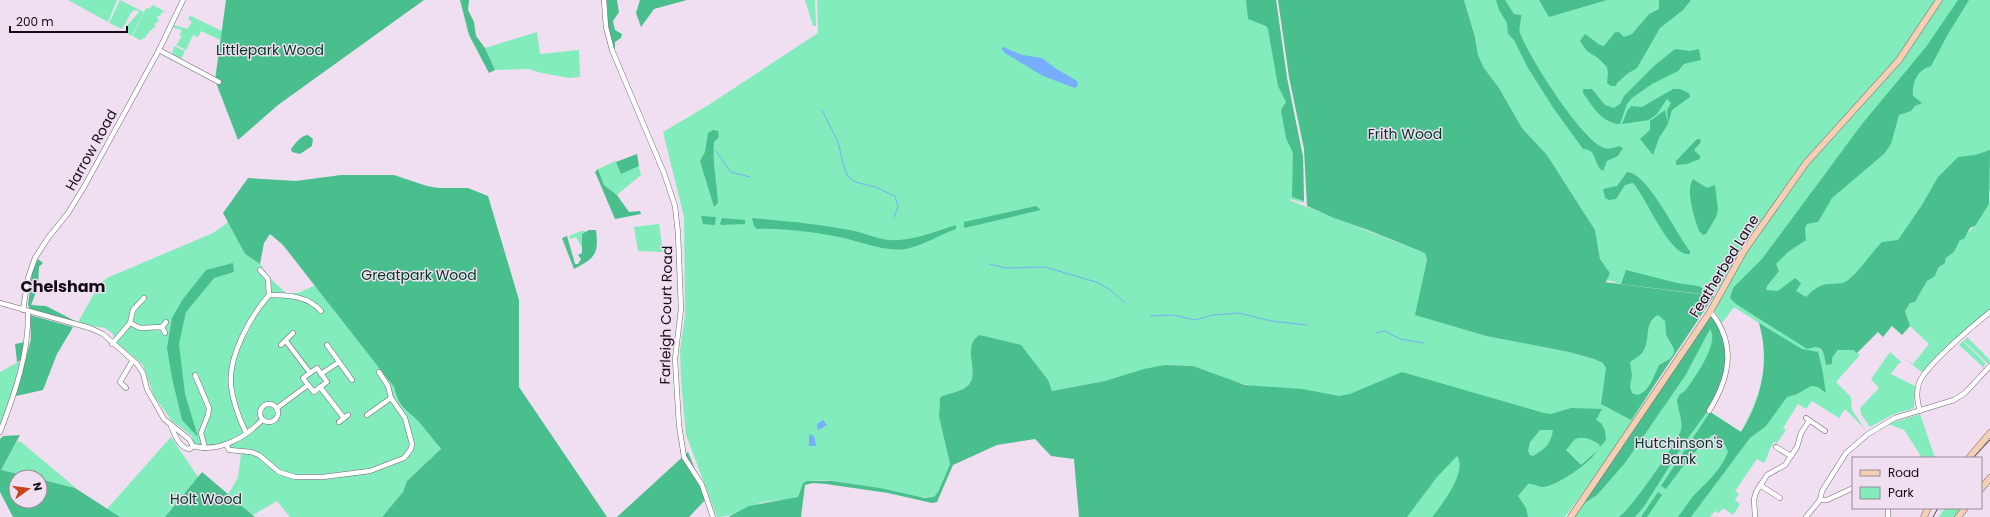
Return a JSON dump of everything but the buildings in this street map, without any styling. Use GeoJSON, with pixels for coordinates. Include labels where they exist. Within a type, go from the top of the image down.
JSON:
{"type":"FeatureCollection","features":[{"type":"Feature","properties":{"kind":"street","name":"Harrow Road"},"geometry":{"type":"LineString","coordinates":[[0,432],[16,386],[26,347],[28,278],[35,258],[48,238],[68,213],[84,187],[159,50],[183,0]]}},
{"type":"Feature","properties":{"kind":"street","name":"Farleigh Court Road"},"geometry":{"type":"LineString","coordinates":[[604,0],[606,28],[614,56],[664,173],[675,206],[678,233],[681,309],[675,359],[680,432],[684,458],[702,485],[713,517]]}},
{"type":"Feature","properties":{"kind":"street","name":"Featherbed Lane"},"geometry":{"type":"LineString","coordinates":[[1571,517],[1710,312],[1744,251],[1806,162],[1899,60],[1918,35],[1939,0]]}},
{"type":"Feature","properties":{"kind":"street"},"geometry":{"type":"LineString","coordinates":[[159,50],[219,82]]}},
{"type":"Feature","properties":{"kind":"street"},"geometry":{"type":"LineString","coordinates":[[246,433],[239,418],[231,386],[232,366],[240,340],[252,317],[269,295],[268,279],[260,270]]}},
{"type":"Feature","properties":{"kind":"street"},"geometry":{"type":"LineString","coordinates":[[269,295],[301,298],[316,305],[322,311]]}},
{"type":"Feature","properties":{"kind":"street"},"geometry":{"type":"LineString","coordinates":[[112,344],[130,323],[133,310],[144,298]]}},
{"type":"Feature","properties":{"kind":"street"},"geometry":{"type":"LineString","coordinates":[[0,303],[42,316],[90,328],[103,334],[112,344],[133,360],[143,373],[147,389],[164,419],[189,439],[192,446]]}},
{"type":"Feature","properties":{"kind":"street"},"geometry":{"type":"LineString","coordinates":[[1709,411],[1723,385],[1727,373],[1728,358],[1722,331],[1710,312]]}},
{"type":"Feature","properties":{"kind":"street"},"geometry":{"type":"LineString","coordinates":[[1920,410],[1918,390],[1923,375],[1990,312]]}},
{"type":"Feature","properties":{"kind":"street"},"geometry":{"type":"LineString","coordinates":[[130,323],[140,328],[162,327],[166,322]]}},
{"type":"Feature","properties":{"kind":"street"},"geometry":{"type":"LineString","coordinates":[[162,327],[165,333]]}},
{"type":"Feature","properties":{"kind":"street"},"geometry":{"type":"LineString","coordinates":[[281,345],[293,333]]}},
{"type":"Feature","properties":{"kind":"street"},"geometry":{"type":"LineString","coordinates":[[286,341],[310,373]]}},
{"type":"Feature","properties":{"kind":"street"},"geometry":{"type":"LineString","coordinates":[[327,345],[352,380]]}},
{"type":"Feature","properties":{"kind":"street"},"geometry":{"type":"LineString","coordinates":[[120,382],[133,360]]}},
{"type":"Feature","properties":{"kind":"street"},"geometry":{"type":"LineString","coordinates":[[321,374],[339,362]]}},
{"type":"Feature","properties":{"kind":"street"},"geometry":{"type":"LineString","coordinates":[[1806,517],[1820,500],[1821,492],[1846,453],[1869,430],[1891,420],[1920,410],[1948,403],[1959,397],[1990,366]]}},
{"type":"Feature","properties":{"kind":"street"},"geometry":{"type":"LineString","coordinates":[[317,368],[327,382],[314,392],[303,378],[310,373],[317,368]]}},
{"type":"Feature","properties":{"kind":"street"},"geometry":{"type":"LineString","coordinates":[[226,444],[229,450],[251,452],[259,455],[279,472],[295,478],[323,477],[370,471],[404,458],[411,449],[405,418],[391,398],[388,386],[379,372]]}},
{"type":"Feature","properties":{"kind":"street"},"geometry":{"type":"LineString","coordinates":[[194,375],[208,408],[208,415],[201,434],[206,448]]}},
{"type":"Feature","properties":{"kind":"street"},"geometry":{"type":"LineString","coordinates":[[116,379],[126,388]]}},
{"type":"Feature","properties":{"kind":"street"},"geometry":{"type":"LineString","coordinates":[[277,408],[308,385]]}},
{"type":"Feature","properties":{"kind":"street"},"geometry":{"type":"LineString","coordinates":[[320,387],[344,418]]}},
{"type":"Feature","properties":{"kind":"street"},"geometry":{"type":"LineString","coordinates":[[367,415],[391,398]]}},
{"type":"Feature","properties":{"kind":"street"},"geometry":{"type":"LineString","coordinates":[[272,404],[277,408],[278,416],[275,421],[269,423],[262,420],[260,412],[263,407],[272,404]]}},
{"type":"Feature","properties":{"kind":"street"},"geometry":{"type":"LineString","coordinates":[[339,422],[348,415]]}},
{"type":"Feature","properties":{"kind":"street"},"geometry":{"type":"LineString","coordinates":[[171,425],[178,441],[186,449],[190,449],[192,446],[206,448],[226,444],[246,433],[262,420]]}},
{"type":"Feature","properties":{"kind":"street"},"geometry":{"type":"LineString","coordinates":[[1755,517],[1754,497],[1760,485],[1768,474],[1784,467],[1798,445],[1807,420],[1825,431]]}},
{"type":"Feature","properties":{"kind":"street"},"geometry":{"type":"LineString","coordinates":[[1970,457],[1990,433]]}},
{"type":"Feature","properties":{"kind":"street"},"geometry":{"type":"LineString","coordinates":[[1776,446],[1791,456]]}},
{"type":"Feature","properties":{"kind":"street"},"geometry":{"type":"LineString","coordinates":[[1982,488],[1990,478]]}},
{"type":"Feature","properties":{"kind":"street"},"geometry":{"type":"LineString","coordinates":[[1760,485],[1780,498]]}},
{"type":"Feature","properties":{"kind":"street"},"geometry":{"type":"LineString","coordinates":[[1820,500],[1827,500],[1852,488]]}},
{"type":"Feature","properties":{"kind":"street"},"geometry":{"type":"LineString","coordinates":[[1958,517],[1964,509]]}},
{"type":"Feature","properties":{"kind":"green space"},"geometry":{"type":"Polygon","coordinates":[[[68,0],[117,0],[108,22],[68,0]]]}},
{"type":"Feature","properties":{"kind":"green space"},"geometry":{"type":"Polygon","coordinates":[[[120,0],[144,12],[132,36],[127,33],[126,27],[139,12],[137,10],[131,11],[133,12],[129,14],[130,15],[122,29],[109,23],[120,0]]]}},
{"type":"Feature","properties":{"kind":"green space","name":"Littlepark Wood"},"geometry":{"type":"Polygon","coordinates":[[[226,0],[424,0],[278,105],[238,140],[215,80],[226,0]]]}},
{"type":"Feature","properties":{"kind":"green space"},"geometry":{"type":"Polygon","coordinates":[[[460,0],[469,0],[468,10],[474,22],[476,36],[485,48],[495,70],[489,73],[469,35],[460,0]]]}},
{"type":"Feature","properties":{"kind":"green space"},"geometry":{"type":"Polygon","coordinates":[[[607,0],[617,0],[619,12],[613,21],[615,30],[622,34],[621,38],[615,42],[615,48],[613,49],[608,29],[607,0]]]}},
{"type":"Feature","properties":{"kind":"green space"},"geometry":{"type":"Polygon","coordinates":[[[640,0],[687,0],[654,9],[641,27],[636,13],[640,0]]]}},
{"type":"Feature","properties":{"kind":"green space"},"geometry":{"type":"Polygon","coordinates":[[[805,0],[815,0],[816,26],[813,26],[805,0]]]}},
{"type":"Feature","properties":{"kind":"green space"},"geometry":{"type":"Polygon","coordinates":[[[817,0],[1276,0],[1287,78],[1303,157],[1304,203],[1289,200],[1425,253],[1427,259],[1416,315],[1486,336],[1569,352],[1603,363],[1639,356],[1644,351],[1647,339],[1647,329],[1653,318],[1658,314],[1665,321],[1666,335],[1674,349],[1674,353],[1615,449],[1565,517],[1218,517],[1252,386],[1227,380],[1193,366],[1165,365],[1105,381],[1052,391],[999,340],[980,335],[974,340],[971,346],[971,382],[964,389],[940,398],[939,417],[950,464],[938,492],[934,497],[928,498],[902,494],[831,481],[807,481],[803,483],[798,497],[764,502],[723,517],[717,517],[686,435],[680,351],[685,315],[684,217],[663,132],[707,106],[818,33],[817,0]]]}},
{"type":"Feature","properties":{"kind":"green space"},"geometry":{"type":"Polygon","coordinates":[[[1246,0],[1276,0],[1287,78],[1303,157],[1304,201],[1292,197],[1293,153],[1286,138],[1281,110],[1286,102],[1278,86],[1268,29],[1266,26],[1248,19],[1246,0]]]}},
{"type":"Feature","properties":{"kind":"green space","name":"Frith Wood"},"geometry":{"type":"Polygon","coordinates":[[[1278,0],[1464,0],[1475,37],[1478,55],[1484,68],[1499,88],[1522,128],[1547,155],[1595,230],[1600,259],[1610,273],[1606,282],[1604,282],[1714,296],[1631,420],[1601,404],[1606,368],[1603,363],[1569,352],[1486,336],[1415,315],[1427,260],[1425,253],[1307,206],[1304,149],[1289,77],[1278,0]],[[1658,315],[1653,318],[1650,322],[1647,342],[1643,352],[1630,362],[1632,375],[1630,387],[1632,393],[1637,395],[1645,390],[1651,383],[1659,365],[1670,359],[1674,353],[1674,349],[1666,335],[1665,321],[1658,315]]]}},
{"type":"Feature","properties":{"kind":"green space"},"geometry":{"type":"Polygon","coordinates":[[[1464,0],[1937,0],[1898,58],[1811,154],[1714,295],[1621,284],[1607,280],[1610,273],[1600,259],[1595,230],[1547,155],[1522,128],[1499,88],[1484,68],[1478,55],[1475,37],[1464,0]]]}},
{"type":"Feature","properties":{"kind":"green space"},"geometry":{"type":"Polygon","coordinates":[[[1496,0],[1505,0],[1514,14],[1521,15],[1520,33],[1525,44],[1556,95],[1581,128],[1592,140],[1604,148],[1608,149],[1619,146],[1623,148],[1618,156],[1607,161],[1603,171],[1598,165],[1593,154],[1588,150],[1583,149],[1554,109],[1528,68],[1514,40],[1508,34],[1507,23],[1499,10],[1496,0]]]}},
{"type":"Feature","properties":{"kind":"green space"},"geometry":{"type":"Polygon","coordinates":[[[1539,0],[1607,0],[1549,17],[1539,0]]]}},
{"type":"Feature","properties":{"kind":"green space"},"geometry":{"type":"Polygon","coordinates":[[[1659,0],[1691,0],[1683,10],[1660,28],[1637,68],[1627,74],[1617,83],[1616,86],[1611,86],[1607,83],[1607,67],[1598,58],[1587,51],[1580,41],[1585,34],[1600,45],[1604,46],[1615,32],[1619,32],[1624,37],[1632,34],[1649,14],[1659,9],[1659,0]]]}},
{"type":"Feature","properties":{"kind":"green space","name":"Hutchinson's Bank"},"geometry":{"type":"Polygon","coordinates":[[[1941,0],[1990,0],[1990,190],[1809,348],[1814,346],[1820,349],[1825,358],[1826,364],[1839,350],[1853,350],[1860,355],[1836,382],[1851,397],[1852,410],[1865,429],[1845,409],[1839,418],[1812,401],[1806,409],[1798,404],[1783,428],[1786,430],[1777,443],[1774,442],[1764,463],[1757,459],[1735,491],[1739,494],[1735,500],[1740,504],[1733,515],[1723,508],[1719,513],[1715,511],[1710,517],[1574,517],[1714,317],[1708,410],[1741,432],[1754,406],[1762,379],[1764,366],[1763,338],[1759,323],[1734,307],[1722,323],[1714,310],[1746,251],[1809,163],[1884,80],[1941,0]]]}},
{"type":"Feature","properties":{"kind":"green space"},"geometry":{"type":"Polygon","coordinates":[[[1958,0],[1969,0],[1948,34],[1931,66],[1922,70],[1916,77],[1913,86],[1913,96],[1922,103],[1915,106],[1911,111],[1899,115],[1891,144],[1884,154],[1832,198],[1818,222],[1807,224],[1805,228],[1806,240],[1788,252],[1776,264],[1779,271],[1767,286],[1766,290],[1778,291],[1795,278],[1801,283],[1796,291],[1806,297],[1820,286],[1846,282],[1857,272],[1882,242],[1898,240],[1922,205],[1938,177],[1958,157],[1975,155],[1990,150],[1989,204],[1975,226],[1970,228],[1964,239],[1960,240],[1954,252],[1946,258],[1945,263],[1938,268],[1935,276],[1927,281],[1915,302],[1910,303],[1905,311],[1910,326],[1902,335],[1892,326],[1883,337],[1878,332],[1857,353],[1853,350],[1838,350],[1832,358],[1832,364],[1826,365],[1823,352],[1819,348],[1816,347],[1807,349],[1736,304],[1730,298],[1733,288],[1762,259],[1862,124],[1926,47],[1958,0]]]}},
{"type":"Feature","properties":{"kind":"green space"},"geometry":{"type":"Polygon","coordinates":[[[153,5],[166,12],[162,12],[160,16],[158,16],[157,18],[159,21],[154,24],[156,26],[144,39],[142,38],[141,41],[133,36],[146,8],[149,9],[153,5]]]}},
{"type":"Feature","properties":{"kind":"green space"},"geometry":{"type":"Polygon","coordinates":[[[189,15],[222,31],[220,40],[201,31],[198,37],[193,35],[186,50],[176,45],[182,36],[179,35],[182,30],[172,27],[174,25],[187,29],[192,22],[189,20],[189,15]]]}},
{"type":"Feature","properties":{"kind":"green space"},"geometry":{"type":"Polygon","coordinates":[[[537,32],[540,54],[579,50],[580,77],[569,78],[528,69],[495,70],[485,48],[537,32]]]}},
{"type":"Feature","properties":{"kind":"green space"},"geometry":{"type":"Polygon","coordinates":[[[174,46],[185,51],[181,59],[172,54],[174,46]]]}},
{"type":"Feature","properties":{"kind":"green space"},"geometry":{"type":"Polygon","coordinates":[[[1675,49],[1690,51],[1699,49],[1701,60],[1684,64],[1678,71],[1652,84],[1632,98],[1627,104],[1620,124],[1608,121],[1598,113],[1583,93],[1583,89],[1592,89],[1605,105],[1614,108],[1620,104],[1624,96],[1654,66],[1675,49]]]}},
{"type":"Feature","properties":{"kind":"green space"},"geometry":{"type":"Polygon","coordinates":[[[1673,89],[1680,89],[1689,93],[1690,97],[1672,110],[1668,124],[1667,110],[1671,103],[1667,99],[1657,114],[1649,120],[1622,124],[1628,109],[1631,107],[1630,106],[1642,107],[1673,89]]]}},
{"type":"Feature","properties":{"kind":"green space"},"geometry":{"type":"Polygon","coordinates":[[[1665,110],[1668,124],[1659,138],[1653,155],[1640,139],[1650,130],[1650,121],[1665,110]]]}},
{"type":"Feature","properties":{"kind":"green space"},"geometry":{"type":"Polygon","coordinates":[[[713,130],[718,131],[719,137],[714,142],[714,165],[718,203],[714,207],[700,161],[705,152],[708,133],[713,130]]]}},
{"type":"Feature","properties":{"kind":"green space"},"geometry":{"type":"Polygon","coordinates":[[[305,135],[308,135],[313,139],[312,146],[300,154],[292,152],[291,149],[298,140],[305,135]]]}},
{"type":"Feature","properties":{"kind":"green space"},"geometry":{"type":"Polygon","coordinates":[[[1697,139],[1700,139],[1701,142],[1694,150],[1700,156],[1700,159],[1687,164],[1676,165],[1676,161],[1697,139]]]}},
{"type":"Feature","properties":{"kind":"green space"},"geometry":{"type":"Polygon","coordinates":[[[637,154],[639,166],[621,174],[616,162],[637,154]]]}},
{"type":"Feature","properties":{"kind":"green space"},"geometry":{"type":"Polygon","coordinates":[[[616,161],[621,174],[639,166],[641,175],[617,195],[604,185],[598,169],[616,161]]]}},
{"type":"Feature","properties":{"kind":"green space"},"geometry":{"type":"Polygon","coordinates":[[[598,169],[604,185],[617,195],[629,212],[640,211],[641,214],[615,219],[595,172],[598,169]]]}},
{"type":"Feature","properties":{"kind":"green space"},"geometry":{"type":"Polygon","coordinates":[[[1627,172],[1635,175],[1652,193],[1690,251],[1690,254],[1682,252],[1674,246],[1658,224],[1633,183],[1625,185],[1616,199],[1609,200],[1605,198],[1603,189],[1617,186],[1627,172]]]}},
{"type":"Feature","properties":{"kind":"green space","name":"Greatpark Wood"},"geometry":{"type":"Polygon","coordinates":[[[341,175],[394,175],[427,186],[438,188],[468,188],[488,196],[519,300],[519,387],[607,517],[382,517],[403,492],[407,481],[441,449],[419,422],[400,404],[394,387],[283,245],[270,234],[264,243],[260,264],[245,254],[223,213],[248,178],[296,181],[341,175]]]}},
{"type":"Feature","properties":{"kind":"green space"},"geometry":{"type":"Polygon","coordinates":[[[1693,179],[1707,188],[1715,185],[1718,210],[1716,217],[1706,234],[1703,235],[1699,231],[1690,197],[1693,179]]]}},
{"type":"Feature","properties":{"kind":"green space"},"geometry":{"type":"Polygon","coordinates":[[[1990,200],[1990,309],[1922,372],[1905,359],[1913,364],[1929,344],[1910,326],[1905,311],[1910,303],[1915,302],[1927,281],[1938,268],[1945,263],[1946,258],[1954,252],[1960,240],[1975,226],[1990,200]]]}},
{"type":"Feature","properties":{"kind":"green space"},"geometry":{"type":"Polygon","coordinates":[[[1036,206],[1041,210],[964,228],[964,222],[1036,206]]]}},
{"type":"Feature","properties":{"kind":"green space"},"geometry":{"type":"Polygon","coordinates":[[[701,216],[716,217],[715,225],[703,224],[701,216]]]}},
{"type":"Feature","properties":{"kind":"green space"},"geometry":{"type":"Polygon","coordinates":[[[722,218],[745,220],[745,224],[722,225],[720,224],[722,218]]]}},
{"type":"Feature","properties":{"kind":"green space"},"geometry":{"type":"Polygon","coordinates":[[[752,218],[829,226],[855,231],[883,239],[894,240],[921,236],[956,225],[956,229],[918,245],[897,250],[880,248],[847,239],[819,234],[788,230],[757,229],[754,226],[752,218]]]}},
{"type":"Feature","properties":{"kind":"green space"},"geometry":{"type":"Polygon","coordinates":[[[228,222],[245,254],[260,264],[272,280],[286,293],[298,293],[316,285],[394,387],[400,404],[428,432],[441,450],[407,481],[403,492],[382,517],[290,517],[277,501],[253,515],[228,494],[238,478],[241,454],[228,452],[225,447],[209,450],[194,449],[192,436],[172,421],[154,396],[143,365],[118,344],[112,333],[105,328],[77,324],[100,283],[109,277],[213,233],[228,222]]]}},
{"type":"Feature","properties":{"kind":"green space"},"geometry":{"type":"Polygon","coordinates":[[[659,224],[663,252],[638,251],[634,227],[659,224]]]}},
{"type":"Feature","properties":{"kind":"green space"},"geometry":{"type":"Polygon","coordinates":[[[589,230],[596,230],[596,250],[587,262],[574,269],[562,238],[567,236],[575,264],[578,264],[581,259],[578,255],[582,253],[582,234],[589,230]]]}},
{"type":"Feature","properties":{"kind":"green space"},"geometry":{"type":"Polygon","coordinates":[[[585,231],[586,249],[582,248],[576,237],[570,239],[569,236],[585,231]]]}},
{"type":"Feature","properties":{"kind":"green space"},"geometry":{"type":"Polygon","coordinates":[[[38,259],[43,263],[39,267],[38,287],[31,305],[46,306],[75,321],[74,323],[30,309],[28,305],[32,273],[38,259]]]}},
{"type":"Feature","properties":{"kind":"green space"},"geometry":{"type":"Polygon","coordinates":[[[233,263],[234,272],[214,278],[186,312],[179,344],[185,394],[198,437],[182,420],[172,378],[167,348],[172,318],[183,299],[206,270],[233,263]]]}},
{"type":"Feature","properties":{"kind":"green space"},"geometry":{"type":"Polygon","coordinates":[[[1626,270],[1677,283],[1698,286],[1707,290],[1709,295],[1621,284],[1626,270]]]}},
{"type":"Feature","properties":{"kind":"green space"},"geometry":{"type":"Polygon","coordinates":[[[30,315],[73,327],[57,354],[43,390],[16,396],[31,339],[30,315]]]}},
{"type":"Feature","properties":{"kind":"green space"},"geometry":{"type":"Polygon","coordinates":[[[1711,315],[1720,328],[1725,348],[1726,358],[1722,384],[1714,401],[1681,448],[1645,505],[1635,517],[1619,517],[1643,489],[1678,437],[1681,430],[1681,419],[1677,400],[1680,394],[1685,391],[1705,361],[1712,343],[1710,329],[1685,376],[1625,463],[1597,495],[1583,504],[1711,315]]]}},
{"type":"Feature","properties":{"kind":"green space"},"geometry":{"type":"Polygon","coordinates":[[[1759,323],[1802,349],[1818,352],[1826,393],[1818,387],[1811,386],[1797,394],[1787,397],[1766,426],[1750,438],[1691,517],[1678,517],[1695,494],[1718,470],[1728,452],[1725,445],[1712,435],[1690,457],[1666,489],[1661,486],[1710,412],[1741,432],[1754,407],[1759,393],[1764,365],[1764,351],[1759,323]]]}},
{"type":"Feature","properties":{"kind":"green space"},"geometry":{"type":"Polygon","coordinates":[[[980,335],[1021,345],[1048,380],[1052,391],[1105,381],[1144,369],[1165,365],[1193,366],[1245,385],[1302,389],[1339,396],[1350,394],[1402,372],[1544,413],[1551,414],[1571,408],[1602,409],[1596,420],[1601,423],[1604,428],[1606,440],[1600,447],[1599,444],[1587,438],[1575,439],[1566,450],[1581,465],[1597,451],[1588,462],[1573,473],[1549,486],[1543,487],[1528,484],[1518,496],[1526,508],[1528,517],[1432,517],[1442,505],[1457,479],[1459,462],[1457,456],[1437,477],[1407,517],[1079,517],[1074,459],[1051,456],[1035,439],[997,445],[953,465],[937,502],[932,503],[888,493],[813,483],[805,485],[801,517],[728,517],[749,506],[798,497],[803,483],[807,481],[832,481],[880,488],[925,498],[934,497],[938,492],[950,464],[939,417],[940,398],[964,389],[971,382],[971,346],[974,340],[980,335]],[[1540,430],[1530,442],[1528,451],[1530,455],[1533,456],[1547,446],[1551,439],[1553,430],[1540,430]]]}},
{"type":"Feature","properties":{"kind":"green space"},"geometry":{"type":"Polygon","coordinates":[[[1967,337],[1990,360],[1989,363],[1987,363],[1964,341],[1967,337]]]}},
{"type":"Feature","properties":{"kind":"green space"},"geometry":{"type":"Polygon","coordinates":[[[1963,341],[1985,363],[1984,368],[1959,345],[1963,341]]]}},
{"type":"Feature","properties":{"kind":"green space"},"geometry":{"type":"Polygon","coordinates":[[[25,342],[21,360],[17,362],[15,344],[25,342]]]}},
{"type":"Feature","properties":{"kind":"green space"},"geometry":{"type":"Polygon","coordinates":[[[1890,352],[1902,363],[1899,363],[1891,374],[1915,386],[1914,408],[1892,415],[1870,427],[1861,414],[1860,408],[1879,388],[1871,379],[1890,352]]]}},
{"type":"Feature","properties":{"kind":"green space"},"geometry":{"type":"Polygon","coordinates":[[[20,361],[14,386],[0,427],[0,372],[20,361]]]}},
{"type":"Feature","properties":{"kind":"green space"},"geometry":{"type":"Polygon","coordinates":[[[1920,414],[1935,457],[1920,457],[1921,456],[1904,430],[1888,424],[1920,414]]]}},
{"type":"Feature","properties":{"kind":"green space"},"geometry":{"type":"Polygon","coordinates":[[[20,435],[1,470],[8,472],[8,507],[0,492],[0,439],[3,436],[20,435]]]}},
{"type":"Feature","properties":{"kind":"green space"},"geometry":{"type":"Polygon","coordinates":[[[171,437],[198,477],[165,517],[120,517],[107,509],[171,437]]]}},
{"type":"Feature","properties":{"kind":"green space"},"geometry":{"type":"Polygon","coordinates":[[[17,441],[21,442],[76,488],[48,481],[48,469],[8,469],[8,472],[1,470],[17,441]]]}},
{"type":"Feature","properties":{"kind":"green space"},"geometry":{"type":"Polygon","coordinates":[[[688,452],[707,498],[689,517],[617,517],[688,452]]]}},
{"type":"Feature","properties":{"kind":"green space","name":"Holt Wood"},"geometry":{"type":"Polygon","coordinates":[[[202,472],[255,517],[165,517],[202,472]]]}},
{"type":"Feature","properties":{"kind":"green space"},"geometry":{"type":"Polygon","coordinates":[[[48,481],[75,488],[120,517],[13,517],[9,509],[48,509],[48,481]]]}},
{"type":"Feature","properties":{"kind":"green space"},"geometry":{"type":"Polygon","coordinates":[[[1658,492],[1662,495],[1647,517],[1641,517],[1658,492]]]}},
{"type":"Feature","properties":{"kind":"green space"},"geometry":{"type":"Polygon","coordinates":[[[1944,509],[1961,509],[1955,517],[1939,517],[1944,509]]]}},
{"type":"Feature","properties":{"kind":"water"},"geometry":{"type":"Polygon","coordinates":[[[1003,47],[1022,55],[1042,58],[1055,68],[1077,81],[1078,85],[1075,88],[1043,76],[1005,53],[1001,48],[1003,47]]]}},
{"type":"Feature","properties":{"kind":"water"},"geometry":{"type":"Polygon","coordinates":[[[823,420],[827,425],[818,430],[817,424],[823,420]]]}},
{"type":"Feature","properties":{"kind":"water"},"geometry":{"type":"Polygon","coordinates":[[[809,434],[814,436],[815,446],[809,446],[809,434]]]}},
{"type":"Feature","properties":{"kind":"waterway"},"geometry":{"type":"LineString","coordinates":[[822,110],[838,142],[844,167],[848,176],[855,182],[875,187],[895,196],[898,207],[894,217]]}},
{"type":"Feature","properties":{"kind":"waterway"},"geometry":{"type":"LineString","coordinates":[[716,151],[731,172],[750,177]]}},
{"type":"Feature","properties":{"kind":"waterway"},"geometry":{"type":"LineString","coordinates":[[989,264],[1006,268],[1045,267],[1096,282],[1109,289],[1125,303]]}},
{"type":"Feature","properties":{"kind":"waterway"},"geometry":{"type":"LineString","coordinates":[[1151,316],[1174,315],[1195,320],[1213,315],[1239,313],[1271,321],[1307,325]]}},
{"type":"Feature","properties":{"kind":"waterway"},"geometry":{"type":"LineString","coordinates":[[1376,333],[1385,331],[1400,339],[1424,343]]}},
{"type":"Feature","properties":{"kind":"tram line"},"geometry":{"type":"LineString","coordinates":[[1974,457],[1990,440]]}},
{"type":"Feature","properties":{"kind":"tram line"},"geometry":{"type":"LineString","coordinates":[[1933,517],[1937,509]]}},
{"type":"Feature","properties":{"kind":"district","name":"Chelsham"},"geometry":{"type":"Point","coordinates":[63,286]}}]}
